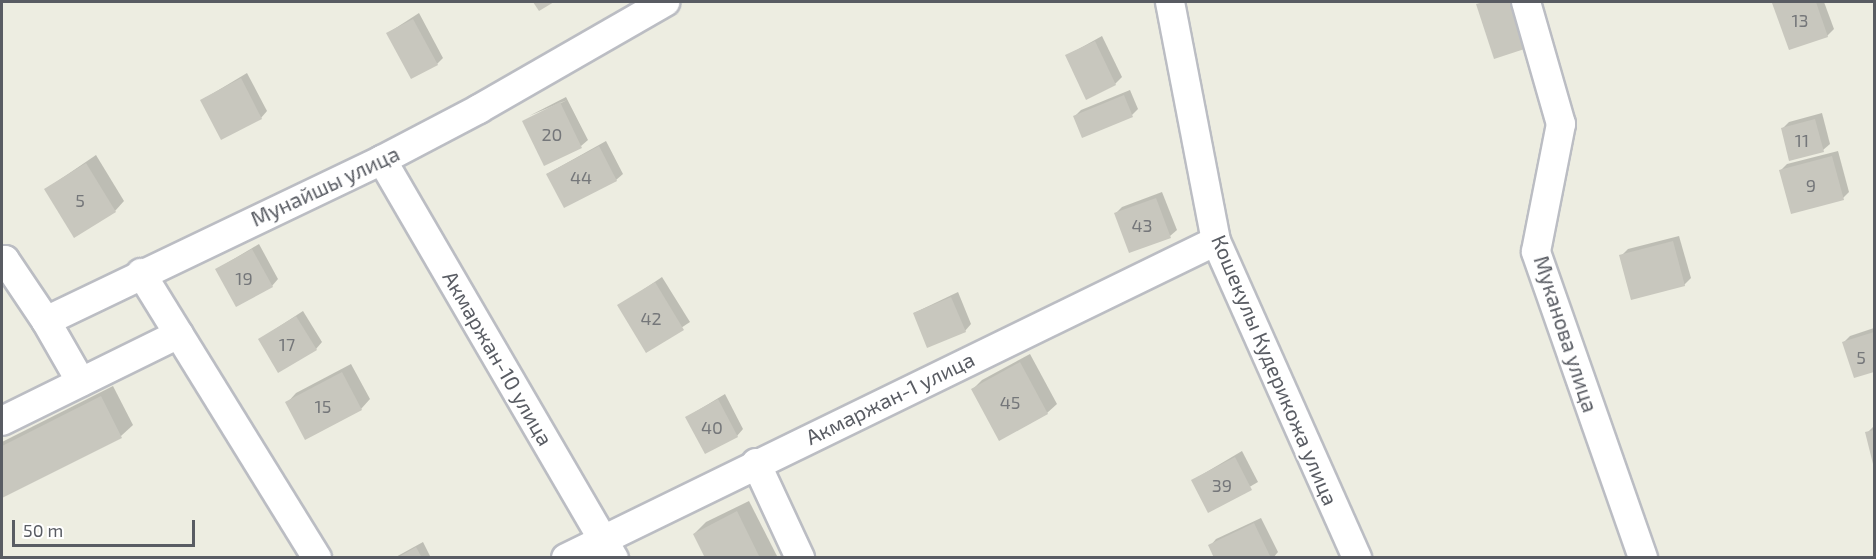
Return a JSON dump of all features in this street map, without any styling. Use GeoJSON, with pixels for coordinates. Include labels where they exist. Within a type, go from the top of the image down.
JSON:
{"type":"FeatureCollection","features":[{"type":"Feature","properties":{"kind":"street","name":"Мунайшы улица"},"geometry":{"type":"LineString","coordinates":[[46,321],[141,273],[382,160],[479,110],[665,2]]}},
{"type":"Feature","properties":{"kind":"street","name":"Кошекулы Кудерикожа улица"},"geometry":{"type":"LineString","coordinates":[[1170,2],[1216,241],[1357,558]]}},
{"type":"Feature","properties":{"kind":"street","name":"Муканова улица"},"geometry":{"type":"LineString","coordinates":[[1526,2],[1561,124],[1536,252],[1643,558]]}},
{"type":"Feature","properties":{"kind":"street","name":"Акмаржан-10 улица"},"geometry":{"type":"LineString","coordinates":[[382,160],[608,547]]}},
{"type":"Feature","properties":{"kind":"street","name":"Акмаржан-1 улица"},"geometry":{"type":"LineString","coordinates":[[566,558],[608,547],[756,463],[1216,241]]}},
{"type":"Feature","properties":{"kind":"street"},"geometry":{"type":"LineString","coordinates":[[3,259],[46,321],[81,382]]}},
{"type":"Feature","properties":{"kind":"street"},"geometry":{"type":"LineString","coordinates":[[141,273],[317,558]]}},
{"type":"Feature","properties":{"kind":"street"},"geometry":{"type":"LineString","coordinates":[[2,422],[179,334]]}},
{"type":"Feature","properties":{"kind":"street"},"geometry":{"type":"LineString","coordinates":[[756,463],[800,558]]}},
{"type":"Feature","properties":{"kind":"building"},"geometry":{"type":"Polygon","coordinates":[[[533,2],[554,2],[539,11],[533,2]]]}},
{"type":"Feature","properties":{"kind":"building"},"geometry":{"type":"Polygon","coordinates":[[[1516,2],[1531,47],[1494,59],[1476,4],[1516,2]]]}},
{"type":"Feature","properties":{"kind":"building"},"geometry":{"type":"Polygon","coordinates":[[[1816,2],[1828,37],[1789,50],[1772,3],[1816,2]]]}},
{"type":"Feature","properties":{"kind":"building"},"geometry":{"type":"Polygon","coordinates":[[[413,19],[438,65],[411,79],[386,33],[413,19]]]}},
{"type":"Feature","properties":{"kind":"building"},"geometry":{"type":"Polygon","coordinates":[[[1095,41],[1116,85],[1086,100],[1065,55],[1095,41]]]}},
{"type":"Feature","properties":{"kind":"building"},"geometry":{"type":"Polygon","coordinates":[[[241,78],[262,119],[221,140],[200,100],[241,78]]]}},
{"type":"Feature","properties":{"kind":"building"},"geometry":{"type":"Polygon","coordinates":[[[1124,95],[1133,117],[1082,138],[1073,116],[1124,95]]]}},
{"type":"Feature","properties":{"kind":"building"},"geometry":{"type":"Polygon","coordinates":[[[560,102],[582,148],[544,166],[522,121],[560,102]]]}},
{"type":"Feature","properties":{"kind":"building"},"geometry":{"type":"Polygon","coordinates":[[[1815,119],[1824,152],[1789,161],[1781,128],[1815,119]]]}},
{"type":"Feature","properties":{"kind":"building"},"geometry":{"type":"Polygon","coordinates":[[[599,146],[617,181],[564,208],[546,174],[599,146]]]}},
{"type":"Feature","properties":{"kind":"building"},"geometry":{"type":"Polygon","coordinates":[[[1832,156],[1844,200],[1791,214],[1779,170],[1832,156]]]}},
{"type":"Feature","properties":{"kind":"building"},"geometry":{"type":"Polygon","coordinates":[[[86,163],[116,212],[74,238],[44,189],[86,163]]]}},
{"type":"Feature","properties":{"kind":"building"},"geometry":{"type":"Polygon","coordinates":[[[1156,198],[1171,238],[1129,253],[1114,213],[1156,198]]]}},
{"type":"Feature","properties":{"kind":"building"},"geometry":{"type":"Polygon","coordinates":[[[1673,241],[1685,286],[1631,300],[1619,255],[1673,241]]]}},
{"type":"Feature","properties":{"kind":"building"},"geometry":{"type":"Polygon","coordinates":[[[252,249],[273,287],[236,307],[215,269],[252,249]]]}},
{"type":"Feature","properties":{"kind":"building"},"geometry":{"type":"Polygon","coordinates":[[[655,282],[684,330],[646,353],[617,305],[655,282]]]}},
{"type":"Feature","properties":{"kind":"building"},"geometry":{"type":"Polygon","coordinates":[[[951,297],[966,332],[927,348],[913,313],[951,297]]]}},
{"type":"Feature","properties":{"kind":"building"},"geometry":{"type":"Polygon","coordinates":[[[296,316],[317,350],[278,373],[258,339],[296,316]]]}},
{"type":"Feature","properties":{"kind":"building"},"geometry":{"type":"Polygon","coordinates":[[[1874,332],[1874,372],[1854,378],[1842,342],[1874,332]]]}},
{"type":"Feature","properties":{"kind":"building"},"geometry":{"type":"Polygon","coordinates":[[[1020,362],[1048,414],[999,441],[971,389],[1020,362]]]}},
{"type":"Feature","properties":{"kind":"building"},"geometry":{"type":"Polygon","coordinates":[[[342,372],[362,410],[305,440],[285,402],[342,372]]]}},
{"type":"Feature","properties":{"kind":"building"},"geometry":{"type":"Polygon","coordinates":[[[101,396],[122,438],[2,498],[2,446],[101,396]]]}},
{"type":"Feature","properties":{"kind":"building"},"geometry":{"type":"Polygon","coordinates":[[[718,399],[738,437],[705,454],[685,417],[718,399]]]}},
{"type":"Feature","properties":{"kind":"building"},"geometry":{"type":"Polygon","coordinates":[[[1874,430],[1874,468],[1865,432],[1874,430]]]}},
{"type":"Feature","properties":{"kind":"building"},"geometry":{"type":"Polygon","coordinates":[[[1235,457],[1252,490],[1208,513],[1191,480],[1235,457]]]}},
{"type":"Feature","properties":{"kind":"building"},"geometry":{"type":"Polygon","coordinates":[[[737,511],[760,558],[705,558],[693,534],[737,511]]]}},
{"type":"Feature","properties":{"kind":"building"},"geometry":{"type":"Polygon","coordinates":[[[1254,523],[1271,558],[1214,558],[1208,545],[1254,523]]]}},
{"type":"Feature","properties":{"kind":"building"},"geometry":{"type":"Polygon","coordinates":[[[416,547],[422,558],[397,558],[416,547]]]}}]}
